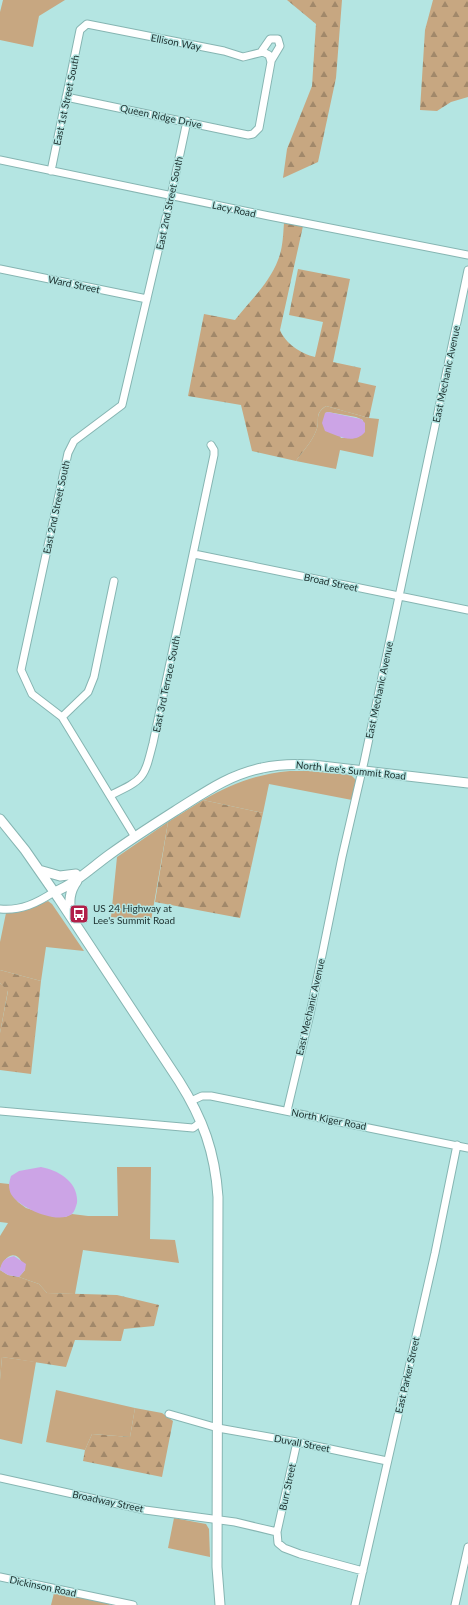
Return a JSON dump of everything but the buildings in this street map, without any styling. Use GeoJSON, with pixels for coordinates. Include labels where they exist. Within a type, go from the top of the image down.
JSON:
{"type":"FeatureCollection","features":[{"type":"Feature","properties":{"kind":"main road","name":"North Lee's Summit Road"},"geometry":{"type":"LineString","coordinates":[[54,892],[60,885],[77,876],[83,869],[94,866],[135,837],[219,783],[237,775],[263,768],[289,764],[313,765],[468,783]]}},
{"type":"Feature","properties":{"kind":"main road"},"geometry":{"type":"LineString","coordinates":[[0,819],[26,850],[191,1101],[201,1122],[212,1156],[218,1197],[217,1567],[220,1605]]}},
{"type":"Feature","properties":{"kind":"main road"},"geometry":{"type":"LineString","coordinates":[[39,870],[60,876],[77,876],[69,897],[71,918]]}},
{"type":"Feature","properties":{"kind":"street","name":"Ellison Way"},"geometry":{"type":"LineString","coordinates":[[81,29],[87,24],[224,51],[243,57],[260,52]]}},
{"type":"Feature","properties":{"kind":"street","name":"East 1st Street South"},"geometry":{"type":"LineString","coordinates":[[51,171],[81,29]]}},
{"type":"Feature","properties":{"kind":"street"},"geometry":{"type":"LineString","coordinates":[[270,39],[278,39],[280,46],[270,59],[269,56],[260,52],[270,39]]}},
{"type":"Feature","properties":{"kind":"street","name":"Queen Ridge Drive"},"geometry":{"type":"LineString","coordinates":[[66,97],[187,121],[248,135],[256,133],[259,128],[270,59]]}},
{"type":"Feature","properties":{"kind":"street","name":"East 2nd Street South"},"geometry":{"type":"LineString","coordinates":[[135,837],[111,795],[62,717],[32,694],[21,670],[68,454],[74,442],[122,405],[148,299],[187,121]]}},
{"type":"Feature","properties":{"kind":"street","name":"Lacy Road"},"geometry":{"type":"LineString","coordinates":[[0,160],[171,196],[468,255]]}},
{"type":"Feature","properties":{"kind":"street","name":"Ward Street"},"geometry":{"type":"LineString","coordinates":[[0,269],[148,299]]}},
{"type":"Feature","properties":{"kind":"street","name":"East Mechanic Avenue"},"geometry":{"type":"LineString","coordinates":[[287,1111],[362,770],[468,270]]}},
{"type":"Feature","properties":{"kind":"street","name":"East 3rd Terrace South"},"geometry":{"type":"LineString","coordinates":[[111,795],[135,784],[146,772],[194,554],[214,455],[214,450],[211,445]]}},
{"type":"Feature","properties":{"kind":"street","name":"Broad Street"},"geometry":{"type":"LineString","coordinates":[[194,554],[468,610]]}},
{"type":"Feature","properties":{"kind":"street"},"geometry":{"type":"LineString","coordinates":[[62,717],[88,692],[94,677],[114,581]]}},
{"type":"Feature","properties":{"kind":"street"},"geometry":{"type":"LineString","coordinates":[[0,909],[16,909],[28,906],[54,892]]}},
{"type":"Feature","properties":{"kind":"street","name":"North Kiger Road"},"geometry":{"type":"LineString","coordinates":[[191,1101],[202,1096],[210,1096],[468,1148]]}},
{"type":"Feature","properties":{"kind":"street"},"geometry":{"type":"LineString","coordinates":[[0,1111],[193,1128],[201,1122]]}},
{"type":"Feature","properties":{"kind":"street","name":"East Parker Street"},"geometry":{"type":"LineString","coordinates":[[355,1605],[435,1253],[457,1145]]}},
{"type":"Feature","properties":{"kind":"street","name":"Duvall Street"},"geometry":{"type":"LineString","coordinates":[[169,1414],[218,1428],[297,1442],[387,1461]]}},
{"type":"Feature","properties":{"kind":"street","name":"Burr Street"},"geometry":{"type":"LineString","coordinates":[[277,1532],[297,1442]]}},
{"type":"Feature","properties":{"kind":"street","name":"Broadway Street"},"geometry":{"type":"LineString","coordinates":[[0,1478],[145,1510],[235,1522],[277,1532]]}},
{"type":"Feature","properties":{"kind":"street"},"geometry":{"type":"LineString","coordinates":[[277,1532],[278,1543],[284,1548],[363,1571]]}},
{"type":"Feature","properties":{"kind":"street"},"geometry":{"type":"LineString","coordinates":[[455,1605],[468,1547]]}},
{"type":"Feature","properties":{"kind":"street","name":"Dickinson Road"},"geometry":{"type":"LineString","coordinates":[[0,1577],[133,1605]]}},
{"type":"Feature","properties":{"kind":"green space"},"geometry":{"type":"Polygon","coordinates":[[[3,0],[65,0],[39,16],[33,47],[0,40],[0,12],[3,0]]]}},
{"type":"Feature","properties":{"kind":"green space"},"geometry":{"type":"Polygon","coordinates":[[[287,0],[342,0],[336,78],[318,162],[283,178],[287,149],[312,86],[316,24],[287,0]]]}},
{"type":"Feature","properties":{"kind":"green space"},"geometry":{"type":"Polygon","coordinates":[[[433,0],[468,0],[468,97],[451,102],[437,111],[420,110],[425,30],[433,0]]]}},
{"type":"Feature","properties":{"kind":"green space"},"geometry":{"type":"Polygon","coordinates":[[[284,223],[303,226],[280,330],[282,335],[299,351],[315,357],[323,322],[289,315],[298,269],[350,279],[333,362],[361,368],[358,382],[376,386],[369,418],[326,406],[322,409],[318,415],[317,427],[314,435],[296,461],[252,451],[241,405],[188,396],[204,314],[235,320],[270,276],[281,251],[284,223]]]}},
{"type":"Feature","properties":{"kind":"green space"},"geometry":{"type":"Polygon","coordinates":[[[326,406],[369,418],[379,419],[373,457],[340,450],[336,469],[296,461],[314,435],[317,427],[318,415],[326,406]],[[328,412],[325,413],[341,438],[355,438],[363,420],[356,417],[328,412]]]}},
{"type":"Feature","properties":{"kind":"green space"},"geometry":{"type":"Polygon","coordinates":[[[290,771],[351,775],[356,780],[352,800],[269,784],[263,813],[203,800],[224,789],[255,777],[290,771]]]}},
{"type":"Feature","properties":{"kind":"green space"},"geometry":{"type":"Polygon","coordinates":[[[203,800],[263,813],[240,918],[155,902],[168,822],[203,800]]]}},
{"type":"Feature","properties":{"kind":"green space"},"geometry":{"type":"Polygon","coordinates":[[[168,822],[151,921],[111,917],[117,857],[168,822]]]}},
{"type":"Feature","properties":{"kind":"green space"},"geometry":{"type":"Polygon","coordinates":[[[48,901],[52,904],[84,951],[46,947],[41,981],[0,970],[0,942],[6,913],[24,911],[48,901]]]}},
{"type":"Feature","properties":{"kind":"green space"},"geometry":{"type":"Polygon","coordinates":[[[0,970],[41,981],[31,1074],[0,1070],[0,1033],[8,991],[0,983],[0,970]]]}},
{"type":"Feature","properties":{"kind":"green space"},"geometry":{"type":"Polygon","coordinates":[[[0,983],[8,990],[0,1033],[0,983]]]}},
{"type":"Feature","properties":{"kind":"green space"},"geometry":{"type":"Polygon","coordinates":[[[117,1167],[151,1167],[150,1239],[175,1240],[179,1263],[83,1250],[75,1294],[47,1293],[39,1284],[19,1277],[25,1270],[20,1259],[13,1255],[7,1258],[0,1270],[0,1236],[8,1223],[0,1222],[0,1183],[9,1184],[11,1193],[18,1202],[26,1208],[54,1217],[65,1217],[72,1214],[88,1216],[118,1216],[117,1167]]]}},
{"type":"Feature","properties":{"kind":"green space"},"geometry":{"type":"Polygon","coordinates":[[[0,1270],[8,1275],[39,1284],[47,1293],[117,1295],[159,1305],[154,1326],[124,1329],[121,1341],[75,1340],[66,1367],[2,1357],[0,1380],[0,1270]]]}},
{"type":"Feature","properties":{"kind":"green space"},"geometry":{"type":"Polygon","coordinates":[[[2,1357],[36,1362],[22,1444],[0,1439],[0,1380],[2,1357]]]}},
{"type":"Feature","properties":{"kind":"green space"},"geometry":{"type":"Polygon","coordinates":[[[56,1390],[135,1408],[130,1437],[92,1434],[85,1450],[46,1442],[56,1390]]]}},
{"type":"Feature","properties":{"kind":"green space"},"geometry":{"type":"Polygon","coordinates":[[[135,1408],[162,1413],[173,1421],[162,1477],[83,1461],[85,1450],[92,1434],[130,1437],[135,1408]]]}},
{"type":"Feature","properties":{"kind":"green space"},"geometry":{"type":"Polygon","coordinates":[[[174,1518],[206,1524],[209,1529],[210,1557],[168,1548],[174,1518]]]}},
{"type":"Feature","properties":{"kind":"green space"},"geometry":{"type":"Polygon","coordinates":[[[54,1593],[112,1602],[109,1605],[51,1605],[54,1593]]]}},
{"type":"Feature","properties":{"kind":"shaded area"},"geometry":{"type":"Polygon","coordinates":[[[328,412],[361,419],[365,423],[365,432],[361,436],[351,439],[340,437],[325,431],[322,423],[325,413],[328,412]]]}},
{"type":"Feature","properties":{"kind":"shaded area"},"geometry":{"type":"Polygon","coordinates":[[[41,1167],[60,1174],[71,1183],[75,1189],[77,1203],[72,1214],[66,1217],[58,1217],[39,1213],[22,1205],[11,1194],[9,1185],[11,1176],[19,1171],[41,1167]]]}},
{"type":"Feature","properties":{"kind":"shaded area"},"geometry":{"type":"Polygon","coordinates":[[[14,1256],[26,1264],[25,1270],[19,1277],[8,1275],[0,1270],[4,1260],[14,1256]]]}},
{"type":"Feature","properties":{"kind":"place","name":"US 24 Highway at Lee's Summit Road"},"geometry":{"type":"Point","coordinates":[79,914]}}]}
